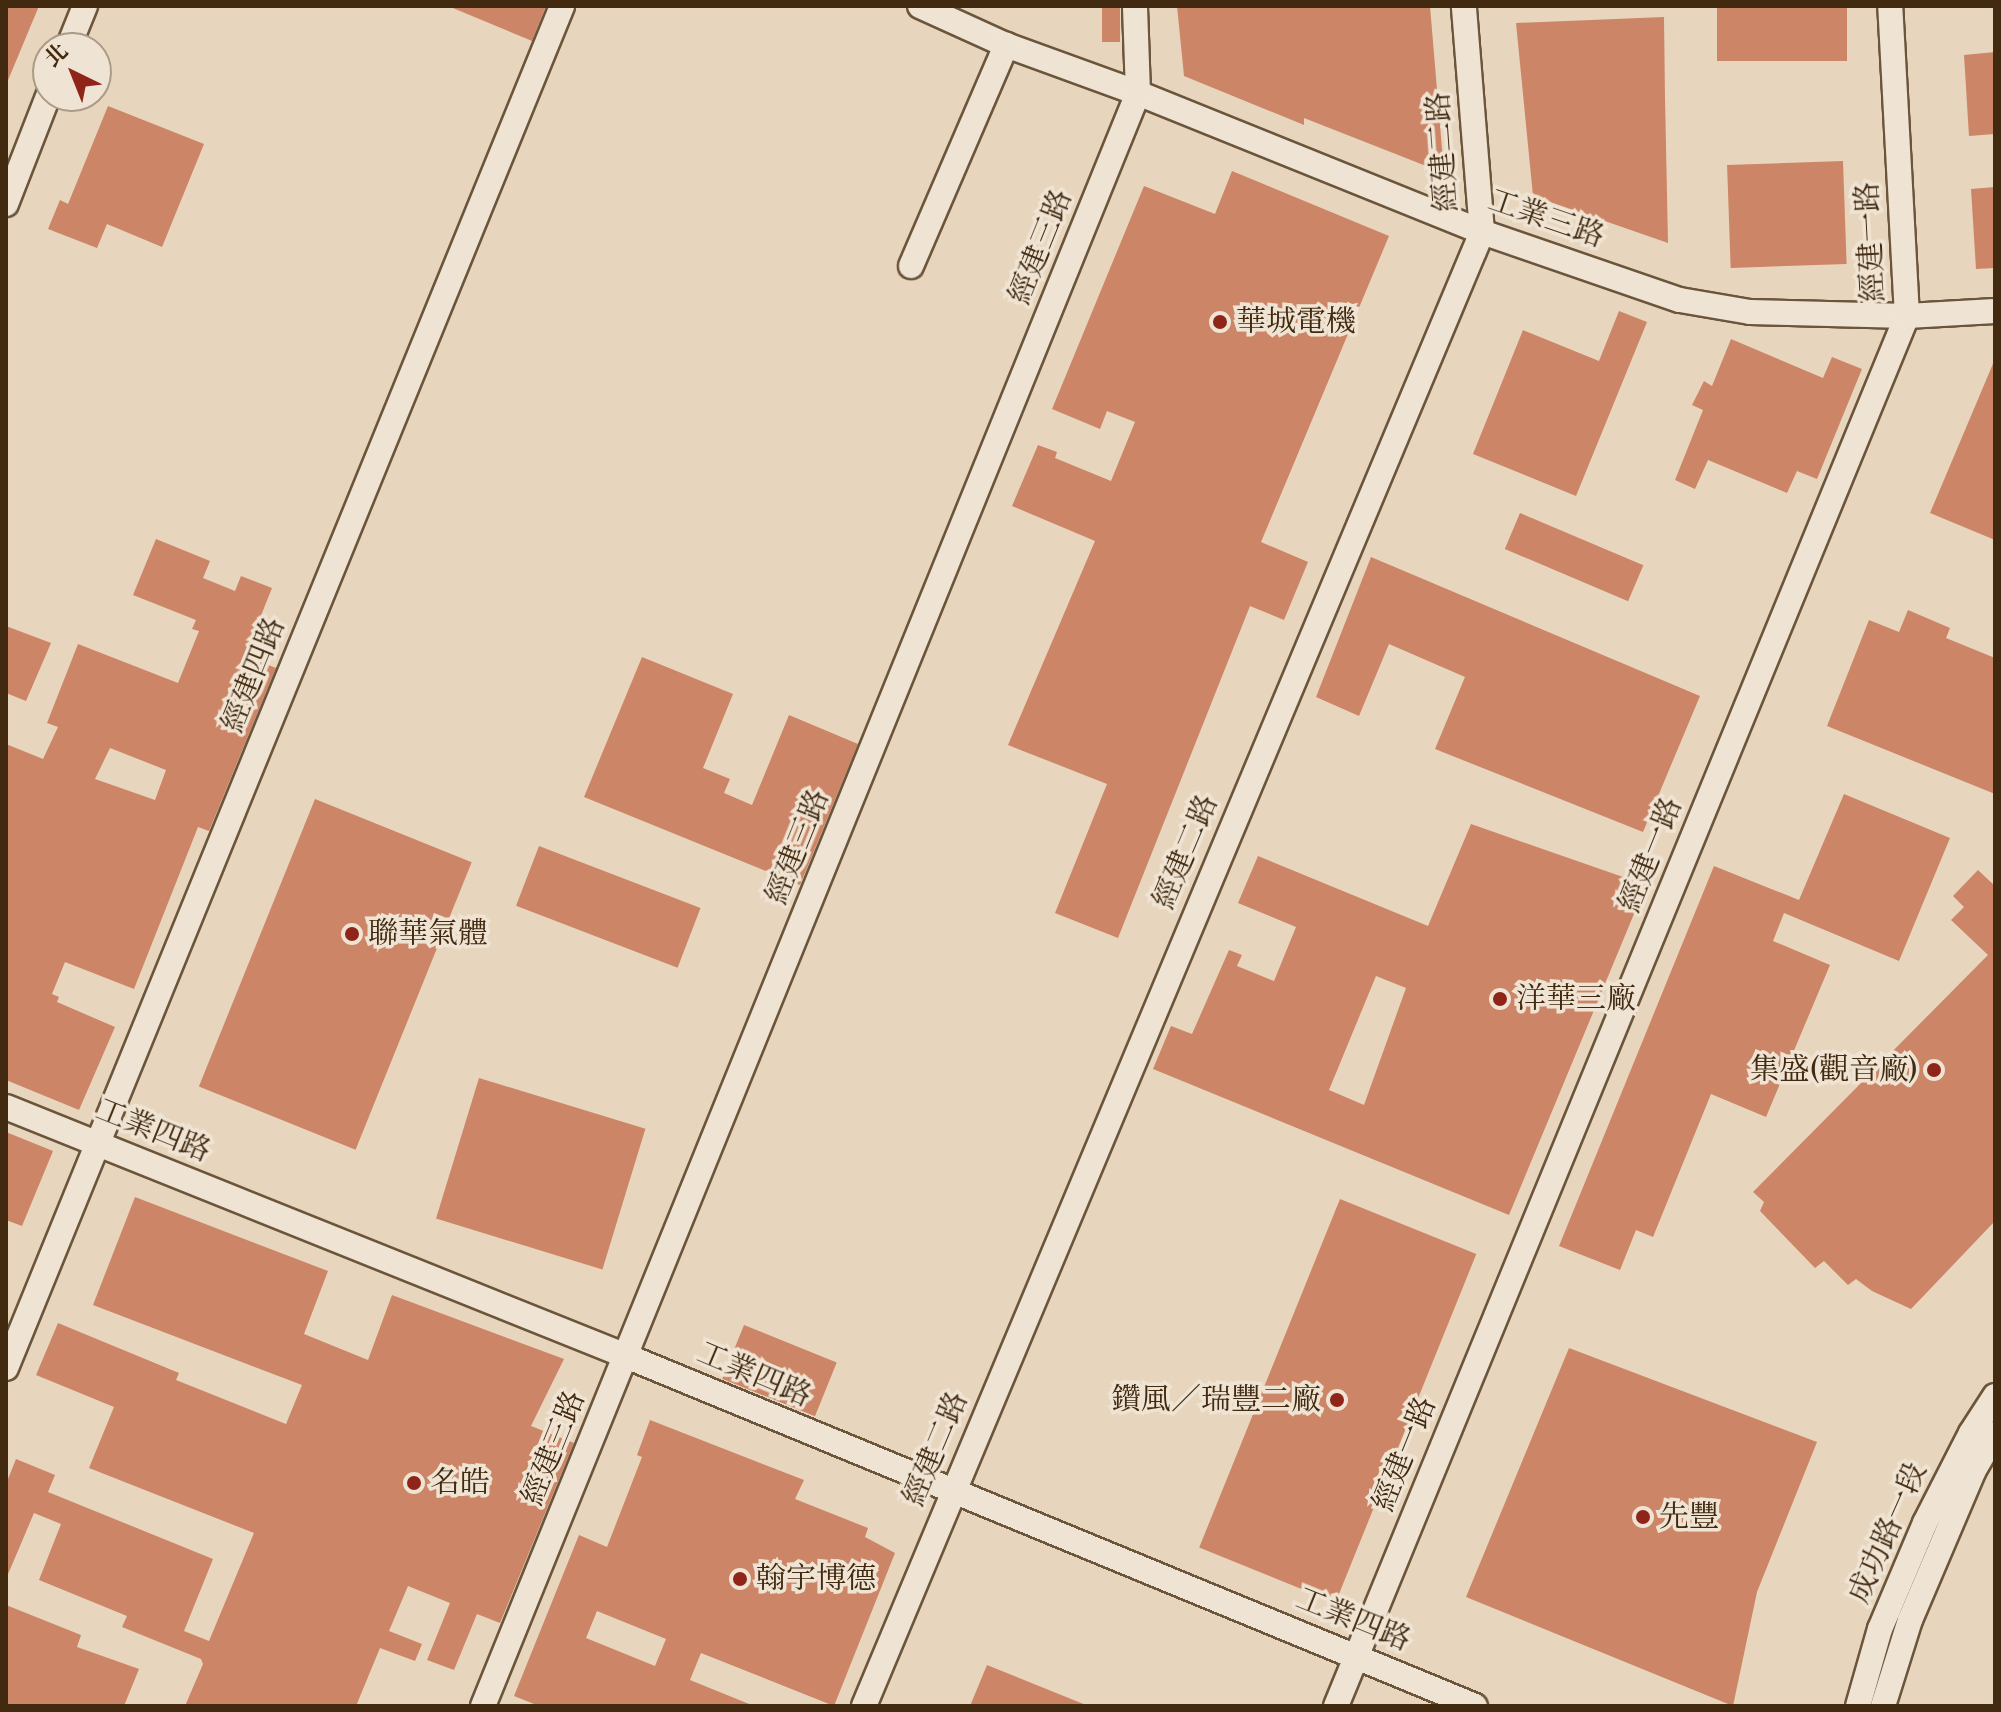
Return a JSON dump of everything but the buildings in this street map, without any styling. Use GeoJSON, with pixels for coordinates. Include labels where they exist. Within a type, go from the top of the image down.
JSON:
{"type":"FeatureCollection","features":[{"type":"Feature","properties":{"kind":"street"},"geometry":{"type":"LineString","coordinates":[[74,32],[85,6]]}},
{"type":"Feature","properties":{"kind":"street","name":"經建四路"},"geometry":{"type":"LineString","coordinates":[[6,1368],[562,6]]}},
{"type":"Feature","properties":{"kind":"street","name":"工業三路"},"geometry":{"type":"LineString","coordinates":[[920,6],[1006,45],[1138,93],[1482,232],[1680,300],[1750,312],[1907,316],[1995,311]]}},
{"type":"Feature","properties":{"kind":"street","name":"經建三路"},"geometry":{"type":"LineString","coordinates":[[483,1706],[1138,93],[1135,6]]}},
{"type":"Feature","properties":{"kind":"street","name":"經建二路"},"geometry":{"type":"LineString","coordinates":[[864,1706],[1482,232],[1464,6]]}},
{"type":"Feature","properties":{"kind":"street","name":"經建一路"},"geometry":{"type":"LineString","coordinates":[[1336,1706],[1907,316],[1890,6]]}},
{"type":"Feature","properties":{"kind":"street"},"geometry":{"type":"LineString","coordinates":[[911,266],[1006,45]]}},
{"type":"Feature","properties":{"kind":"street"},"geometry":{"type":"LineString","coordinates":[[6,204],[42,112]]}},
{"type":"Feature","properties":{"kind":"street","name":"工業四路"},"geometry":{"type":"LineString","coordinates":[[6,1107],[626,1356],[1475,1706]]}},
{"type":"Feature","properties":{"kind":"street","name":"成功路一段"},"geometry":{"type":"LineString","coordinates":[[1858,1706],[1880,1629],[1925,1523],[1971,1433],[1995,1396]]}},
{"type":"Feature","properties":{"kind":"street","name":"成功路一段"},"geometry":{"type":"LineString","coordinates":[[1883,1706],[1910,1620],[1974,1470],[1995,1434]]}},
{"type":"Feature","properties":{"kind":"place","name":"華城電機"},"geometry":{"type":"Point","coordinates":[1220,322]}},
{"type":"Feature","properties":{"kind":"place","name":"聯華氣體"},"geometry":{"type":"Point","coordinates":[352,934]}},
{"type":"Feature","properties":{"kind":"place","name":"洋華三廠"},"geometry":{"type":"Point","coordinates":[1500,999]}},
{"type":"Feature","properties":{"kind":"place","name":"集盛(觀音廠)"},"geometry":{"type":"Point","coordinates":[1934,1070]}},
{"type":"Feature","properties":{"kind":"place","name":"鑽風／瑞豐二廠"},"geometry":{"type":"Point","coordinates":[1337,1400]}},
{"type":"Feature","properties":{"kind":"place","name":"名皓"},"geometry":{"type":"Point","coordinates":[414,1483]}},
{"type":"Feature","properties":{"kind":"place","name":"先豐"},"geometry":{"type":"Point","coordinates":[1643,1517]}},
{"type":"Feature","properties":{"kind":"place","name":"翰宇博德"},"geometry":{"type":"Point","coordinates":[740,1579]}}]}
